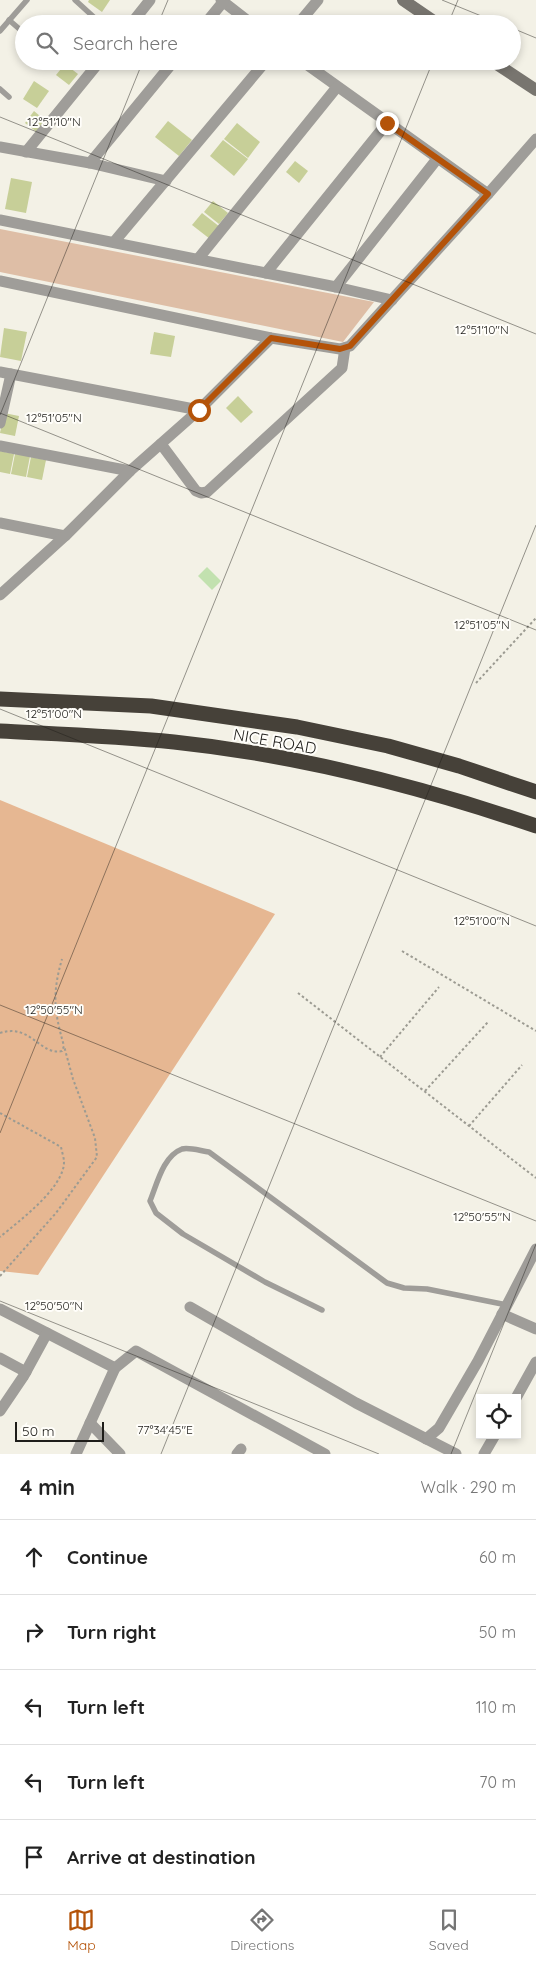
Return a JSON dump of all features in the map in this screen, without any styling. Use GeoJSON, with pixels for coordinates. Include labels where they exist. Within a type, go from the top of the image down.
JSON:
{"type":"FeatureCollection","features":[{"type":"Feature","properties":{"kind":"highway","name":"NICE ROAD"},"geometry":{"type":"LineString","coordinates":[[0,698],[151,706],[297,727],[388,746],[459,766],[536,792]]}},
{"type":"Feature","properties":{"kind":"highway","name":"NICE ROAD"},"geometry":{"type":"LineString","coordinates":[[0,731],[176,742],[290,760],[360,774],[405,786],[536,826]]}},
{"type":"Feature","properties":{"kind":"main road"},"geometry":{"type":"LineString","coordinates":[[403,0],[425,15]]}},
{"type":"Feature","properties":{"kind":"main road"},"geometry":{"type":"LineString","coordinates":[[505,70],[534,91]]}},
{"type":"Feature","properties":{"kind":"street"},"geometry":{"type":"LineString","coordinates":[[138,15],[150,0]]}},
{"type":"Feature","properties":{"kind":"street"},"geometry":{"type":"LineString","coordinates":[[306,15],[318,0]]}},
{"type":"Feature","properties":{"kind":"street"},"geometry":{"type":"LineString","coordinates":[[212,15],[222,1],[240,15]]}},
{"type":"Feature","properties":{"kind":"street"},"geometry":{"type":"LineString","coordinates":[[26,152],[93,70]]}},
{"type":"Feature","properties":{"kind":"street"},"geometry":{"type":"LineString","coordinates":[[90,162],[167,70]]}},
{"type":"Feature","properties":{"kind":"street"},"geometry":{"type":"LineString","coordinates":[[114,242],[258,70]]}},
{"type":"Feature","properties":{"kind":"street"},"geometry":{"type":"LineString","coordinates":[[314,70],[488,194]]}},
{"type":"Feature","properties":{"kind":"street"},"geometry":{"type":"LineString","coordinates":[[198,259],[337,87]]}},
{"type":"Feature","properties":{"kind":"street"},"geometry":{"type":"LineString","coordinates":[[266,273],[387,123]]}},
{"type":"Feature","properties":{"kind":"street"},"geometry":{"type":"LineString","coordinates":[[0,281],[271,338],[340,349],[345,348],[350,346],[536,139]]}},
{"type":"Feature","properties":{"kind":"street"},"geometry":{"type":"LineString","coordinates":[[0,146],[90,162],[166,181]]}},
{"type":"Feature","properties":{"kind":"street"},"geometry":{"type":"LineString","coordinates":[[336,287],[437,159]]}},
{"type":"Feature","properties":{"kind":"street"},"geometry":{"type":"LineString","coordinates":[[0,220],[336,287],[392,300]]}},
{"type":"Feature","properties":{"kind":"street"},"geometry":{"type":"LineString","coordinates":[[0,595],[65,536],[130,471],[199,410],[271,338]]}},
{"type":"Feature","properties":{"kind":"street"},"geometry":{"type":"LineString","coordinates":[[161,444],[196,491],[206,492],[342,368],[345,348]]}},
{"type":"Feature","properties":{"kind":"street"},"geometry":{"type":"LineString","coordinates":[[0,423],[5,373],[199,410]]}},
{"type":"Feature","properties":{"kind":"street"},"geometry":{"type":"LineString","coordinates":[[0,446],[130,471]]}},
{"type":"Feature","properties":{"kind":"street"},"geometry":{"type":"LineString","coordinates":[[0,523],[65,536]]}},
{"type":"Feature","properties":{"kind":"street"},"geometry":{"type":"LineString","coordinates":[[426,1439],[439,1428],[478,1361],[536,1249]]}},
{"type":"Feature","properties":{"kind":"street"},"geometry":{"type":"LineString","coordinates":[[190,1307],[356,1402],[456,1454]]}},
{"type":"Feature","properties":{"kind":"street"},"geometry":{"type":"LineString","coordinates":[[0,1309],[115,1368]]}},
{"type":"Feature","properties":{"kind":"street"},"geometry":{"type":"LineString","coordinates":[[505,1309],[536,1329]]}},
{"type":"Feature","properties":{"kind":"street"},"geometry":{"type":"LineString","coordinates":[[0,1411],[26,1372],[47,1333]]}},
{"type":"Feature","properties":{"kind":"street"},"geometry":{"type":"LineString","coordinates":[[76,1454],[115,1368],[136,1351],[324,1454]]}},
{"type":"Feature","properties":{"kind":"street"},"geometry":{"type":"LineString","coordinates":[[0,1358],[26,1372]]}},
{"type":"Feature","properties":{"kind":"street"},"geometry":{"type":"LineString","coordinates":[[518,1394],[536,1362]]}},
{"type":"Feature","properties":{"kind":"street"},"geometry":{"type":"LineString","coordinates":[[90,1423],[120,1454]]}},
{"type":"Feature","properties":{"kind":"street"},"geometry":{"type":"LineString","coordinates":[[484,1454],[493,1439]]}},
{"type":"Feature","properties":{"kind":"lane"},"geometry":{"type":"LineString","coordinates":[[0,31],[26,0]]}},
{"type":"Feature","properties":{"kind":"lane"},"geometry":{"type":"LineString","coordinates":[[75,0],[92,15]]}},
{"type":"Feature","properties":{"kind":"lane"},"geometry":{"type":"LineString","coordinates":[[8,20],[15,26]]}},
{"type":"Feature","properties":{"kind":"lane"},"geometry":{"type":"LineString","coordinates":[[0,89],[9,97]]}},
{"type":"Feature","properties":{"kind":"lane"},"geometry":{"type":"LineString","coordinates":[[322,1310],[265,1282],[183,1234],[156,1213],[150,1201],[160,1176],[171,1156],[183,1148],[209,1152],[387,1283],[404,1288],[427,1289],[505,1309]]}},
{"type":"Feature","properties":{"kind":"path"},"geometry":{"type":"LineString","coordinates":[[476,683],[536,618]]}},
{"type":"Feature","properties":{"kind":"path"},"geometry":{"type":"LineString","coordinates":[[402,951],[536,1031]]}},
{"type":"Feature","properties":{"kind":"path"},"geometry":{"type":"LineString","coordinates":[[0,1276],[56,1213],[97,1156],[95,1138],[73,1079],[58,1026],[55,982],[62,959]]}},
{"type":"Feature","properties":{"kind":"path"},"geometry":{"type":"LineString","coordinates":[[380,1056],[439,987]]}},
{"type":"Feature","properties":{"kind":"path"},"geometry":{"type":"LineString","coordinates":[[298,993],[536,1178]]}},
{"type":"Feature","properties":{"kind":"path"},"geometry":{"type":"LineString","coordinates":[[425,1092],[488,1022]]}},
{"type":"Feature","properties":{"kind":"path"},"geometry":{"type":"LineString","coordinates":[[0,1033],[10,1030],[25,1033],[35,1041],[56,1052],[62,1051],[64,1046]]}},
{"type":"Feature","properties":{"kind":"path"},"geometry":{"type":"LineString","coordinates":[[469,1126],[522,1065]]}},
{"type":"Feature","properties":{"kind":"path"},"geometry":{"type":"LineString","coordinates":[[0,1113],[61,1147],[64,1163],[57,1184],[30,1212],[0,1237]]}},
{"type":"Feature","properties":{"kind":"shaded area"},"geometry":{"type":"Polygon","coordinates":[[[0,229],[374,302],[343,342],[0,272],[0,229]]]}},
{"type":"Feature","properties":{"kind":"shaded area"},"geometry":{"type":"Polygon","coordinates":[[[207,567],[221,581],[212,590],[198,576],[207,567]]]}},
{"type":"Feature","properties":{"kind":"shaded area"},"geometry":{"type":"Polygon","coordinates":[[[0,800],[275,914],[38,1275],[0,1271],[0,800]]]}},
{"type":"Feature","properties":{"kind":"building"},"geometry":{"type":"Polygon","coordinates":[[[89,0],[110,0],[102,12],[88,2],[89,0]]]}},
{"type":"Feature","properties":{"kind":"building"},"geometry":{"type":"Polygon","coordinates":[[[60,70],[73,70],[78,74],[69,85],[56,75],[60,70]]]}},
{"type":"Feature","properties":{"kind":"building"},"geometry":{"type":"Polygon","coordinates":[[[34,81],[49,91],[37,108],[23,99],[34,81]]]}},
{"type":"Feature","properties":{"kind":"building"},"geometry":{"type":"Polygon","coordinates":[[[34,111],[47,122],[38,133],[25,123],[34,111]]]}},
{"type":"Feature","properties":{"kind":"building"},"geometry":{"type":"Polygon","coordinates":[[[168,121],[192,140],[179,156],[155,137],[168,121]]]}},
{"type":"Feature","properties":{"kind":"building"},"geometry":{"type":"Polygon","coordinates":[[[237,123],[260,142],[248,158],[224,139],[237,123]]]}},
{"type":"Feature","properties":{"kind":"building"},"geometry":{"type":"Polygon","coordinates":[[[223,140],[248,159],[234,176],[210,156],[223,140]]]}},
{"type":"Feature","properties":{"kind":"building"},"geometry":{"type":"Polygon","coordinates":[[[295,161],[308,171],[299,183],[286,172],[295,161]]]}},
{"type":"Feature","properties":{"kind":"building"},"geometry":{"type":"Polygon","coordinates":[[[11,178],[32,182],[26,213],[5,209],[11,178]]]}},
{"type":"Feature","properties":{"kind":"building"},"geometry":{"type":"Polygon","coordinates":[[[213,201],[228,213],[219,224],[204,212],[213,201]]]}},
{"type":"Feature","properties":{"kind":"building"},"geometry":{"type":"Polygon","coordinates":[[[202,213],[220,227],[210,239],[192,225],[202,213]]]}},
{"type":"Feature","properties":{"kind":"building"},"geometry":{"type":"Polygon","coordinates":[[[4,328],[27,332],[21,361],[0,357],[4,328]]]}},
{"type":"Feature","properties":{"kind":"building"},"geometry":{"type":"Polygon","coordinates":[[[154,332],[175,336],[171,357],[150,354],[154,332]]]}},
{"type":"Feature","properties":{"kind":"building"},"geometry":{"type":"Polygon","coordinates":[[[238,396],[253,412],[241,423],[226,408],[238,396]]]}},
{"type":"Feature","properties":{"kind":"building"},"geometry":{"type":"Polygon","coordinates":[[[4,413],[19,416],[15,436],[0,433],[4,413]]]}},
{"type":"Feature","properties":{"kind":"building"},"geometry":{"type":"Polygon","coordinates":[[[0,451],[14,454],[10,474],[0,472],[0,451]]]}},
{"type":"Feature","properties":{"kind":"building"},"geometry":{"type":"Polygon","coordinates":[[[15,454],[30,456],[26,477],[11,474],[15,454]]]}},
{"type":"Feature","properties":{"kind":"building"},"geometry":{"type":"Polygon","coordinates":[[[31,457],[46,460],[42,480],[27,477],[31,457]]]}},
{"type":"Feature","properties":{"kind":"route"},"geometry":{"type":"LineString","coordinates":[[199,410],[271,338],[340,349],[350,346],[488,194],[387,123]]}}]}
